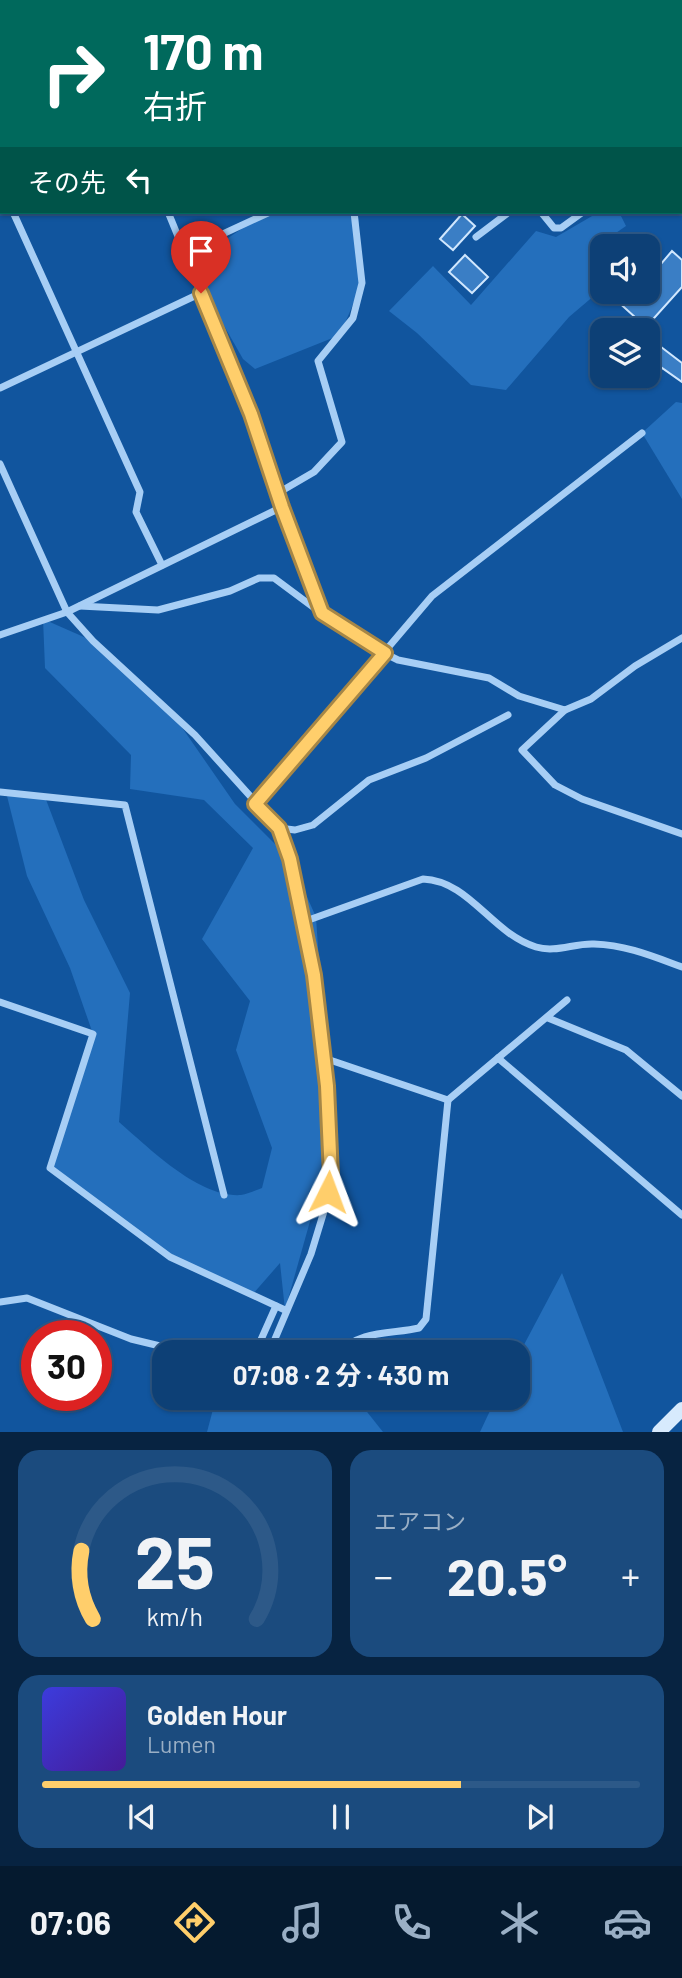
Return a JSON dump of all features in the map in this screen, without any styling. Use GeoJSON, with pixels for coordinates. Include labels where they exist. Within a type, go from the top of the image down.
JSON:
{"type":"FeatureCollection","features":[{"type":"Feature","properties":{"kind":"street"},"geometry":{"type":"LineString","coordinates":[[14,214],[140,492],[136,512],[162,565]]}},
{"type":"Feature","properties":{"kind":"street"},"geometry":{"type":"LineString","coordinates":[[169,214],[251,414],[322,613]]}},
{"type":"Feature","properties":{"kind":"street"},"geometry":{"type":"LineString","coordinates":[[184,252],[266,214]]}},
{"type":"Feature","properties":{"kind":"street"},"geometry":{"type":"LineString","coordinates":[[278,493],[314,472],[342,442],[318,361],[353,318],[362,283],[354,214]]}},
{"type":"Feature","properties":{"kind":"street"},"geometry":{"type":"LineString","coordinates":[[476,237],[506,214]]}},
{"type":"Feature","properties":{"kind":"street"},"geometry":{"type":"LineString","coordinates":[[543,214],[554,228],[561,228],[580,214]]}},
{"type":"Feature","properties":{"kind":"street"},"geometry":{"type":"LineString","coordinates":[[0,388],[201,293]]}},
{"type":"Feature","properties":{"kind":"street"},"geometry":{"type":"LineString","coordinates":[[255,804],[432,596],[642,433]]}},
{"type":"Feature","properties":{"kind":"street"},"geometry":{"type":"LineString","coordinates":[[0,464],[67,612],[93,641],[195,735],[279,828],[290,859],[314,975],[324,1058],[331,1176],[326,1208],[311,1254],[274,1340]]}},
{"type":"Feature","properties":{"kind":"street"},"geometry":{"type":"LineString","coordinates":[[0,635],[67,612],[282,507]]}},
{"type":"Feature","properties":{"kind":"street"},"geometry":{"type":"LineString","coordinates":[[79,606],[158,610],[230,590],[259,578],[274,578],[322,613],[398,660],[489,678],[519,696],[565,710]]}},
{"type":"Feature","properties":{"kind":"street"},"geometry":{"type":"LineString","coordinates":[[682,638],[635,666],[591,699],[565,710],[522,750],[555,785],[582,799],[682,834]]}},
{"type":"Feature","properties":{"kind":"street"},"geometry":{"type":"LineString","coordinates":[[279,828],[295,830],[313,825],[369,780],[426,758],[508,715]]}},
{"type":"Feature","properties":{"kind":"street"},"geometry":{"type":"LineString","coordinates":[[0,792],[125,805],[224,1195]]}},
{"type":"Feature","properties":{"kind":"street"},"geometry":{"type":"LineString","coordinates":[[303,922],[423,879],[441,880],[455,886],[476,908],[534,946],[551,950],[591,943],[629,947],[682,968]]}},
{"type":"Feature","properties":{"kind":"street"},"geometry":{"type":"LineString","coordinates":[[357,1340],[419,1328],[426,1319],[448,1100],[567,1000]]}},
{"type":"Feature","properties":{"kind":"street"},"geometry":{"type":"LineString","coordinates":[[0,1002],[93,1034],[50,1168],[170,1256],[285,1310]]}},
{"type":"Feature","properties":{"kind":"street"},"geometry":{"type":"LineString","coordinates":[[548,1018],[626,1050],[682,1096]]}},
{"type":"Feature","properties":{"kind":"street"},"geometry":{"type":"LineString","coordinates":[[324,1058],[448,1100]]}},
{"type":"Feature","properties":{"kind":"street"},"geometry":{"type":"LineString","coordinates":[[498,1058],[682,1215]]}},
{"type":"Feature","properties":{"kind":"street"},"geometry":{"type":"LineString","coordinates":[[0,1302],[27,1298],[131,1339],[152,1344]]}},
{"type":"Feature","properties":{"kind":"street"},"geometry":{"type":"LineString","coordinates":[[261,1340],[276,1306]]}},
{"type":"Feature","properties":{"kind":"street"},"geometry":{"type":"LineString","coordinates":[[659,1432],[682,1409]]}},
{"type":"Feature","properties":{"kind":"shaded area"},"geometry":{"type":"Polygon","coordinates":[[[264,214],[358,214],[362,283],[340,335],[255,369],[243,359],[189,264],[264,214]]]}},
{"type":"Feature","properties":{"kind":"shaded area"},"geometry":{"type":"Polygon","coordinates":[[[596,214],[620,214],[626,226],[614,234],[590,234],[590,299],[569,317],[506,390],[471,385],[417,333],[389,311],[433,266],[471,305],[536,231],[556,237],[596,214]]]}},
{"type":"Feature","properties":{"kind":"shaded area"},"geometry":{"type":"Polygon","coordinates":[[[676,402],[682,403],[682,499],[642,433],[676,402]]]}},
{"type":"Feature","properties":{"kind":"shaded area"},"geometry":{"type":"Polygon","coordinates":[[[43,619],[93,641],[174,716],[235,804],[290,859],[316,917],[329,1114],[316,1200],[285,1310],[280,1263],[252,1295],[157,1247],[50,1168],[93,1034],[70,968],[27,876],[6,792],[45,797],[84,900],[130,993],[119,1122],[192,1180],[225,1194],[241,1195],[262,1188],[272,1148],[236,1050],[250,1001],[202,939],[253,848],[204,800],[130,789],[131,755],[45,668],[43,619]]]}},
{"type":"Feature","properties":{"kind":"shaded area"},"geometry":{"type":"Polygon","coordinates":[[[562,1273],[623,1432],[480,1432],[490,1410],[530,1410],[530,1340],[526,1340],[562,1273]]]}},
{"type":"Feature","properties":{"kind":"shaded area"},"geometry":{"type":"Polygon","coordinates":[[[213,1410],[366,1410],[383,1432],[207,1432],[213,1410]]]}},
{"type":"Feature","properties":{"kind":"building"},"geometry":{"type":"Polygon","coordinates":[[[462,214],[475,226],[453,250],[440,239],[462,214]]]}},
{"type":"Feature","properties":{"kind":"building"},"geometry":{"type":"Polygon","coordinates":[[[672,251],[682,260],[682,287],[654,318],[636,318],[620,304],[660,304],[660,265],[672,251]]]}},
{"type":"Feature","properties":{"kind":"building"},"geometry":{"type":"Polygon","coordinates":[[[465,255],[488,277],[472,293],[449,272],[465,255]]]}},
{"type":"Feature","properties":{"kind":"building"},"geometry":{"type":"Polygon","coordinates":[[[660,346],[682,363],[682,382],[662,368],[660,371],[660,346]]]}},
{"type":"Feature","properties":{"kind":"route"},"geometry":{"type":"LineString","coordinates":[[201,293],[251,414],[322,613],[385,653],[255,804],[279,828],[290,859],[314,975],[327,1086],[331,1176],[328,1192]]}}]}
